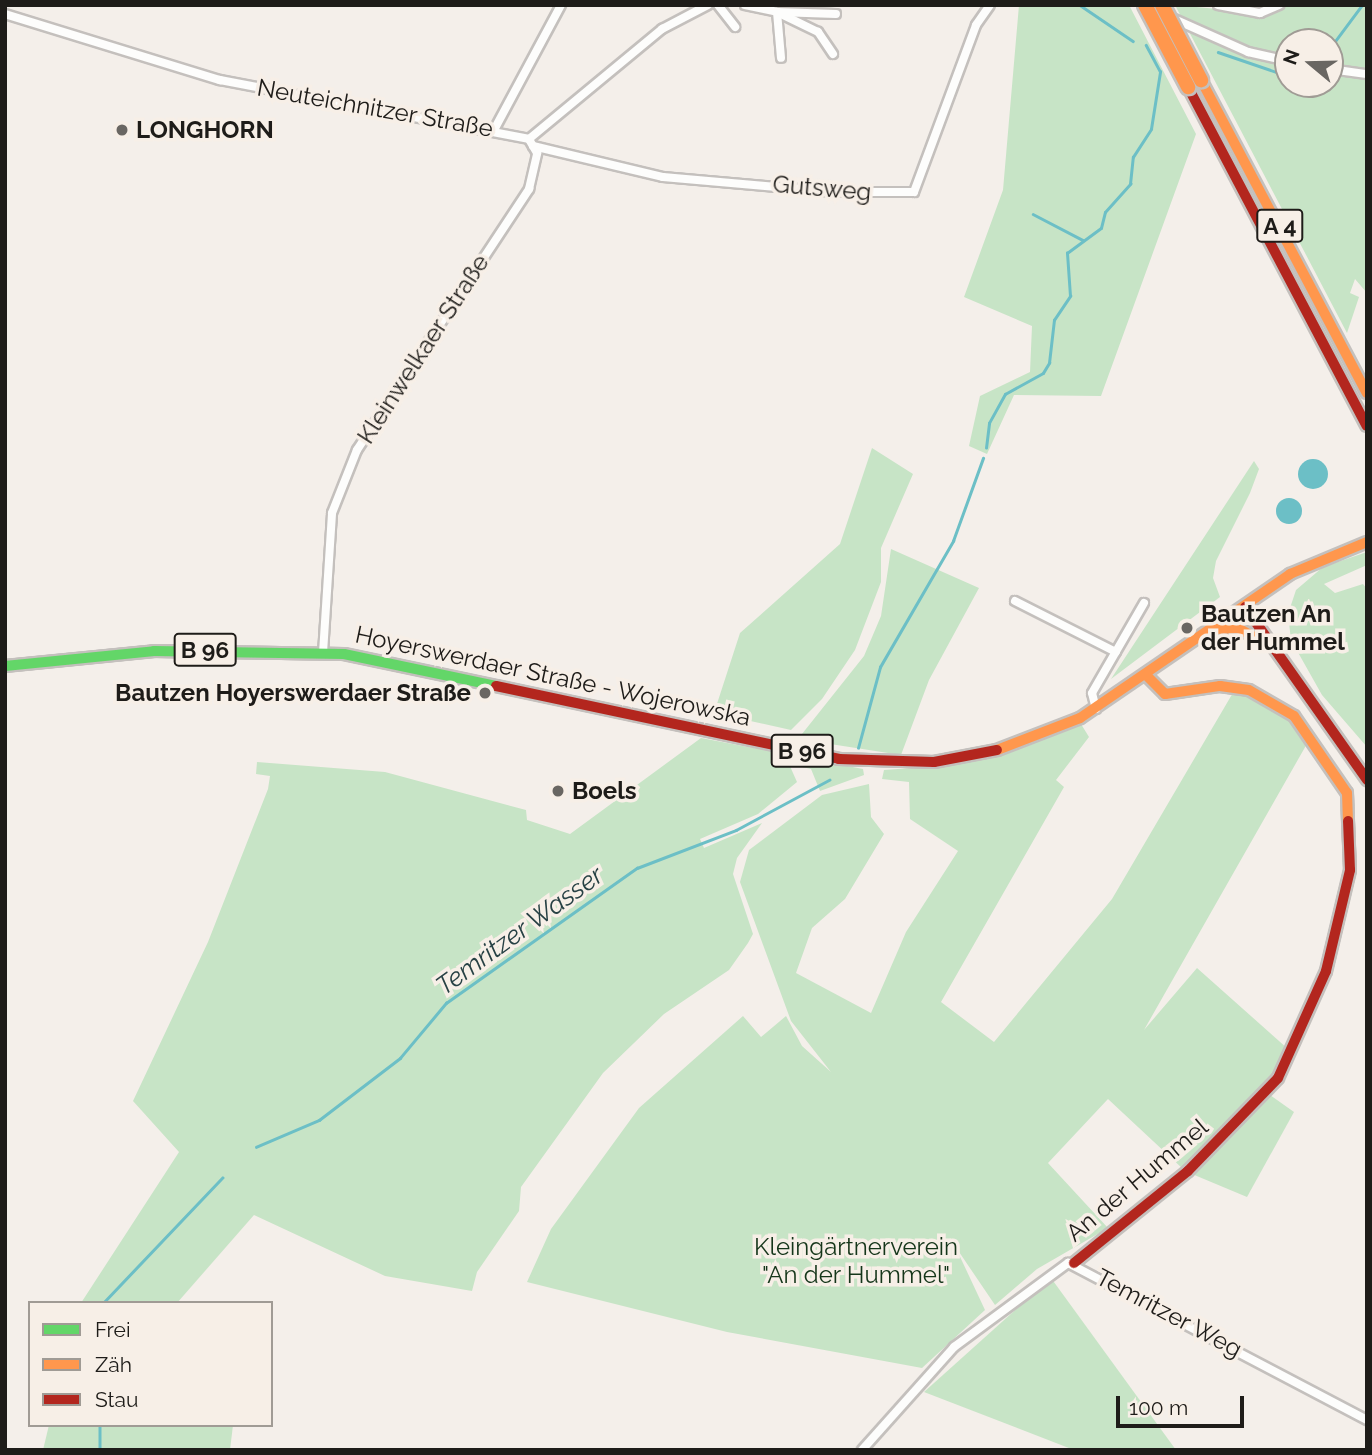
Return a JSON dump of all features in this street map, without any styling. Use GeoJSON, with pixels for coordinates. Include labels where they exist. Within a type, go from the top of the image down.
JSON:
{"type":"FeatureCollection","features":[{"type":"Feature","properties":{"kind":"main road","name":"A 4"},"geometry":{"type":"LineString","coordinates":[[1144,5],[1367,426]]}},
{"type":"Feature","properties":{"kind":"main road","name":"A 4"},"geometry":{"type":"LineString","coordinates":[[1163,5],[1367,393]]}},
{"type":"Feature","properties":{"kind":"main road","name":"Hoyerswerdaer Straße - Wojerowska"},"geometry":{"type":"LineString","coordinates":[[5,666],[154,652],[323,653],[872,762],[934,762],[1007,748],[1096,709],[1318,558],[1367,542]]}},
{"type":"Feature","properties":{"kind":"main road"},"geometry":{"type":"LineString","coordinates":[[1245,607],[1338,745],[1367,780]]}},
{"type":"Feature","properties":{"kind":"main road"},"geometry":{"type":"LineString","coordinates":[[1213,629],[1246,630],[1273,649]]}},
{"type":"Feature","properties":{"kind":"main road","name":"An der Hummel"},"geometry":{"type":"LineString","coordinates":[[1074,1263],[1188,1171],[1278,1078],[1326,971],[1350,870],[1347,793],[1294,716],[1249,690],[1220,686],[1165,694],[1146,675]]}},
{"type":"Feature","properties":{"kind":"main road"},"geometry":{"type":"LineString","coordinates":[[1338,745],[1367,772]]}},
{"type":"Feature","properties":{"kind":"street"},"geometry":{"type":"LineString","coordinates":[[494,130],[561,5]]}},
{"type":"Feature","properties":{"kind":"street"},"geometry":{"type":"LineString","coordinates":[[531,143],[662,29],[708,5]]}},
{"type":"Feature","properties":{"kind":"street"},"geometry":{"type":"LineString","coordinates":[[718,5],[736,27]]}},
{"type":"Feature","properties":{"kind":"street"},"geometry":{"type":"LineString","coordinates":[[745,5],[777,12],[822,16],[836,14]]}},
{"type":"Feature","properties":{"kind":"street","name":"Gutsweg"},"geometry":{"type":"LineString","coordinates":[[531,143],[663,177],[833,192],[914,192],[972,36],[990,5]]}},
{"type":"Feature","properties":{"kind":"street"},"geometry":{"type":"LineString","coordinates":[[1144,5],[1248,51],[1274,58]]}},
{"type":"Feature","properties":{"kind":"street"},"geometry":{"type":"LineString","coordinates":[[1218,5],[1260,13],[1279,5]]}},
{"type":"Feature","properties":{"kind":"street"},"geometry":{"type":"LineString","coordinates":[[777,12],[818,32],[833,54]]}},
{"type":"Feature","properties":{"kind":"street"},"geometry":{"type":"LineString","coordinates":[[777,12],[781,58]]}},
{"type":"Feature","properties":{"kind":"street","name":"Neuteichnitzer Straße"},"geometry":{"type":"LineString","coordinates":[[5,14],[219,80],[494,130],[531,143]]}},
{"type":"Feature","properties":{"kind":"street"},"geometry":{"type":"LineString","coordinates":[[818,32],[822,16]]}},
{"type":"Feature","properties":{"kind":"street"},"geometry":{"type":"LineString","coordinates":[[1344,70],[1364,73]]}},
{"type":"Feature","properties":{"kind":"street","name":"Kleinwelkaer Straße"},"geometry":{"type":"LineString","coordinates":[[323,653],[332,513],[357,450],[529,189],[531,143]]}},
{"type":"Feature","properties":{"kind":"street"},"geometry":{"type":"LineString","coordinates":[[1015,601],[1116,652]]}},
{"type":"Feature","properties":{"kind":"street"},"geometry":{"type":"LineString","coordinates":[[1096,709],[1092,693],[1144,603]]}},
{"type":"Feature","properties":{"kind":"street","name":"Temritzer Weg"},"geometry":{"type":"LineString","coordinates":[[862,1450],[941,1361],[1031,1286],[1074,1263],[1367,1420]]}},
{"type":"Feature","properties":{"kind":"green space"},"geometry":{"type":"Polygon","coordinates":[[[1019,5],[1129,5],[1196,134],[1101,396],[1014,395],[987,454],[969,446],[980,396],[1030,372],[1032,326],[964,297],[1003,190],[1019,5]]]}},
{"type":"Feature","properties":{"kind":"green space"},"geometry":{"type":"Polygon","coordinates":[[[1175,5],[1260,13],[1279,5],[1367,5],[1367,293],[1355,279],[1350,293],[1359,297],[1347,333],[1175,5]]]}},
{"type":"Feature","properties":{"kind":"green space"},"geometry":{"type":"Polygon","coordinates":[[[872,448],[913,474],[881,548],[881,582],[855,650],[822,699],[791,730],[714,713],[740,633],[840,544],[872,448]]]}},
{"type":"Feature","properties":{"kind":"green space"},"geometry":{"type":"Polygon","coordinates":[[[1254,461],[1259,469],[1250,493],[1216,561],[1213,578],[1220,597],[1111,679],[1254,461]]]}},
{"type":"Feature","properties":{"kind":"green space"},"geometry":{"type":"Polygon","coordinates":[[[891,549],[979,588],[929,680],[901,755],[798,739],[864,656],[881,616],[891,549]]]}},
{"type":"Feature","properties":{"kind":"green space"},"geometry":{"type":"Polygon","coordinates":[[[1367,552],[1367,565],[1324,584],[1335,593],[1363,584],[1367,589],[1367,747],[1322,695],[1291,640],[1288,614],[1296,590],[1323,567],[1367,552]]]}},
{"type":"Feature","properties":{"kind":"green space","name":"Kleingärtnerverein \"An der Hummel\""},"geometry":{"type":"Polygon","coordinates":[[[1234,691],[1290,716],[1308,742],[1144,1030],[1197,968],[1288,1049],[1264,1088],[1183,1169],[1108,1099],[1048,1163],[1108,1228],[1037,1269],[995,1305],[955,1246],[985,1310],[922,1368],[727,1332],[527,1282],[551,1229],[639,1108],[743,1016],[761,1037],[786,1016],[802,1046],[831,1072],[791,1021],[740,882],[749,850],[822,795],[869,784],[871,817],[884,834],[845,899],[812,928],[796,973],[871,1013],[906,932],[958,851],[910,819],[909,782],[882,779],[884,770],[939,766],[1081,724],[1089,737],[1056,780],[1064,787],[941,1002],[994,1042],[1112,899],[1234,691]]]}},
{"type":"Feature","properties":{"kind":"green space"},"geometry":{"type":"Polygon","coordinates":[[[701,738],[863,769],[864,775],[820,791],[811,769],[789,764],[797,782],[758,814],[700,839],[704,848],[762,823],[737,858],[733,874],[753,934],[729,970],[664,1014],[603,1073],[521,1187],[519,1211],[477,1272],[472,1291],[385,1276],[254,1215],[179,1301],[82,1301],[179,1152],[133,1101],[208,942],[268,789],[270,776],[256,774],[257,762],[385,772],[526,810],[527,820],[570,834],[701,738]]]}},
{"type":"Feature","properties":{"kind":"green space"},"geometry":{"type":"Polygon","coordinates":[[[1270,1095],[1294,1112],[1247,1197],[1192,1174],[1270,1095]]]}},
{"type":"Feature","properties":{"kind":"green space"},"geometry":{"type":"Polygon","coordinates":[[[1051,1278],[1176,1450],[1074,1450],[924,1392],[1051,1278]]]}},
{"type":"Feature","properties":{"kind":"green space"},"geometry":{"type":"Polygon","coordinates":[[[49,1427],[233,1427],[230,1450],[43,1450],[49,1427]]]}},
{"type":"Feature","properties":{"kind":"water"},"geometry":{"type":"Polygon","coordinates":[[[1313,459],[1324,463],[1328,474],[1324,485],[1313,489],[1302,485],[1298,474],[1302,463],[1313,459]]]}},
{"type":"Feature","properties":{"kind":"water"},"geometry":{"type":"Polygon","coordinates":[[[1289,498],[1298,502],[1302,511],[1298,520],[1289,524],[1280,520],[1276,511],[1280,502],[1289,498]]]}},
{"type":"Feature","properties":{"kind":"waterway"},"geometry":{"type":"LineString","coordinates":[[1080,5],[1133,41]]}},
{"type":"Feature","properties":{"kind":"waterway","name":"Temritzer Wasser"},"geometry":{"type":"LineString","coordinates":[[1344,29],[1362,5]]}},
{"type":"Feature","properties":{"kind":"waterway","name":"Temritzer Wasser"},"geometry":{"type":"LineString","coordinates":[[986,448],[989,423],[1005,394],[1043,373],[1049,363],[1054,320],[1070,296],[1067,253],[1101,228],[1105,212],[1130,184],[1133,157],[1151,129],[1160,72],[1146,46]]}},
{"type":"Feature","properties":{"kind":"waterway","name":"Temritzer Wasser"},"geometry":{"type":"LineString","coordinates":[[1218,52],[1274,71]]}},
{"type":"Feature","properties":{"kind":"waterway"},"geometry":{"type":"LineString","coordinates":[[1033,214],[1083,240]]}},
{"type":"Feature","properties":{"kind":"waterway","name":"Temritzer Wasser"},"geometry":{"type":"LineString","coordinates":[[858,748],[880,667],[953,541],[983,458]]}},
{"type":"Feature","properties":{"kind":"waterway","name":"Temritzer Wasser"},"geometry":{"type":"LineString","coordinates":[[256,1147],[319,1120],[400,1058],[446,1003],[637,868],[736,830],[829,780]]}},
{"type":"Feature","properties":{"kind":"waterway","name":"Temritzer Wasser"},"geometry":{"type":"LineString","coordinates":[[105,1301],[222,1178]]}},
{"type":"Feature","properties":{"kind":"waterway","name":"Temritzer Wasser"},"geometry":{"type":"LineString","coordinates":[[100,1427],[100,1450]]}},
{"type":"Feature","properties":{"kind":"traffic: fast"},"geometry":{"type":"LineString","coordinates":[[5,666],[154,651],[344,654],[496,686]]}},
{"type":"Feature","properties":{"kind":"traffic: slow"},"geometry":{"type":"LineString","coordinates":[[1145,5],[1188,87]]}},
{"type":"Feature","properties":{"kind":"traffic: slow"},"geometry":{"type":"LineString","coordinates":[[1162,5],[1201,80]]}},
{"type":"Feature","properties":{"kind":"traffic: slow"},"geometry":{"type":"LineString","coordinates":[[1201,80],[1367,393]]}},
{"type":"Feature","properties":{"kind":"traffic: slow"},"geometry":{"type":"LineString","coordinates":[[997,750],[1080,718],[1290,574],[1367,542]]}},
{"type":"Feature","properties":{"kind":"traffic: slow"},"geometry":{"type":"LineString","coordinates":[[1213,629],[1238,628],[1267,644]]}},
{"type":"Feature","properties":{"kind":"traffic: slow"},"geometry":{"type":"LineString","coordinates":[[1146,675],[1165,694],[1220,686],[1249,690],[1294,716],[1347,793],[1348,821]]}},
{"type":"Feature","properties":{"kind":"traffic: jam"},"geometry":{"type":"LineString","coordinates":[[1188,87],[1367,426]]}},
{"type":"Feature","properties":{"kind":"traffic: jam"},"geometry":{"type":"LineString","coordinates":[[1245,607],[1367,780]]}},
{"type":"Feature","properties":{"kind":"traffic: jam"},"geometry":{"type":"LineString","coordinates":[[496,686],[839,759],[934,762],[997,750]]}},
{"type":"Feature","properties":{"kind":"traffic: jam"},"geometry":{"type":"LineString","coordinates":[[1074,1263],[1188,1171],[1278,1078],[1326,971],[1350,870],[1348,821]]}},
{"type":"Feature","properties":{"kind":"place","name":"LONGHORN"},"geometry":{"type":"Point","coordinates":[122,130]}},
{"type":"Feature","properties":{"kind":"place","name":"Bautzen An der Hummel"},"geometry":{"type":"Point","coordinates":[1187,628]}},
{"type":"Feature","properties":{"kind":"place","name":"Bautzen Hoyerswerdaer Straße"},"geometry":{"type":"Point","coordinates":[485,693]}},
{"type":"Feature","properties":{"kind":"place","name":"Boels"},"geometry":{"type":"Point","coordinates":[558,791]}}]}
